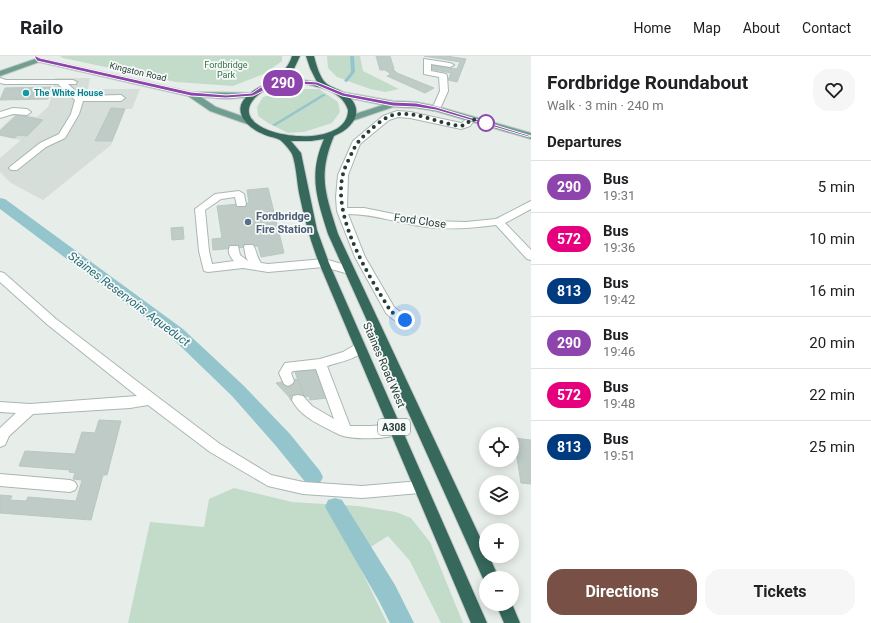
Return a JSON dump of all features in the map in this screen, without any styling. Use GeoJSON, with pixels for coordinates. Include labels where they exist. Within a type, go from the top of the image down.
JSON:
{"type":"FeatureCollection","features":[{"type":"Feature","properties":{"kind":"highway"},"geometry":{"type":"LineString","coordinates":[[270,86],[292,82],[310,83],[324,86],[342,94],[351,103],[353,111],[352,118],[347,124],[330,135],[305,139],[283,138],[261,131],[250,122],[244,111],[246,104],[253,95],[270,86],[284,75],[295,62],[296,56]]}},
{"type":"Feature","properties":{"kind":"highway"},"geometry":{"type":"LineString","coordinates":[[310,56],[316,74],[324,86]]}},
{"type":"Feature","properties":{"kind":"highway","name":"Staines Road West"},"geometry":{"type":"LineString","coordinates":[[330,135],[321,158],[319,171],[320,193],[333,234],[489,571]]}},
{"type":"Feature","properties":{"kind":"highway","name":"Staines Road West"},"geometry":{"type":"LineString","coordinates":[[283,138],[296,153],[312,230],[324,263],[478,623]]}},
{"type":"Feature","properties":{"kind":"highway"},"geometry":{"type":"LineString","coordinates":[[507,611],[512,623]]}},
{"type":"Feature","properties":{"kind":"main road"},"geometry":{"type":"LineString","coordinates":[[0,74],[37,58]]}},
{"type":"Feature","properties":{"kind":"main road","name":"Kingston Road"},"geometry":{"type":"LineString","coordinates":[[37,58],[191,94],[226,96],[253,95]]}},
{"type":"Feature","properties":{"kind":"main road","name":"Kingston Road"},"geometry":{"type":"LineString","coordinates":[[191,94],[213,109],[250,122]]}},
{"type":"Feature","properties":{"kind":"main road"},"geometry":{"type":"LineString","coordinates":[[342,94],[393,104],[416,105],[436,109],[531,136]]}},
{"type":"Feature","properties":{"kind":"main road"},"geometry":{"type":"LineString","coordinates":[[352,118],[393,104]]}},
{"type":"Feature","properties":{"kind":"street"},"geometry":{"type":"LineString","coordinates":[[436,109],[444,91],[443,76],[427,72],[427,61],[450,65]]}},
{"type":"Feature","properties":{"kind":"street"},"geometry":{"type":"LineString","coordinates":[[0,80],[5,82],[73,82]]}},
{"type":"Feature","properties":{"kind":"street"},"geometry":{"type":"LineString","coordinates":[[60,82],[79,99],[121,98]]}},
{"type":"Feature","properties":{"kind":"street"},"geometry":{"type":"LineString","coordinates":[[14,168],[43,145],[62,136],[75,114],[79,99]]}},
{"type":"Feature","properties":{"kind":"street"},"geometry":{"type":"LineString","coordinates":[[0,115],[13,111],[27,112]]}},
{"type":"Feature","properties":{"kind":"street"},"geometry":{"type":"LineString","coordinates":[[405,320],[396,316],[390,310],[360,257],[342,211],[342,175],[356,143],[386,118],[397,114],[410,115],[461,126],[467,124],[471,119]]}},
{"type":"Feature","properties":{"kind":"street"},"geometry":{"type":"LineString","coordinates":[[241,204],[239,194],[226,200],[218,196],[200,209],[204,251],[208,268],[243,264],[257,265],[268,268],[324,263],[349,270]]}},
{"type":"Feature","properties":{"kind":"street","name":"Ford Close"},"geometry":{"type":"LineString","coordinates":[[342,211],[364,211],[428,224],[466,226],[498,222],[531,204]]}},
{"type":"Feature","properties":{"kind":"street"},"geometry":{"type":"LineString","coordinates":[[498,222],[531,256]]}},
{"type":"Feature","properties":{"kind":"street"},"geometry":{"type":"LineString","coordinates":[[249,247],[251,257],[257,265]]}},
{"type":"Feature","properties":{"kind":"street"},"geometry":{"type":"LineString","coordinates":[[234,248],[235,256],[243,264]]}},
{"type":"Feature","properties":{"kind":"street"},"geometry":{"type":"LineString","coordinates":[[0,276],[46,317],[150,399],[215,448],[268,480],[303,488],[362,492],[420,487]]}},
{"type":"Feature","properties":{"kind":"street"},"geometry":{"type":"LineString","coordinates":[[288,381],[285,373],[289,366],[320,364],[347,355],[360,347]]}},
{"type":"Feature","properties":{"kind":"street"},"geometry":{"type":"LineString","coordinates":[[320,364],[345,431]]}},
{"type":"Feature","properties":{"kind":"street"},"geometry":{"type":"LineString","coordinates":[[0,407],[30,409],[130,403],[150,399]]}},
{"type":"Feature","properties":{"kind":"street"},"geometry":{"type":"LineString","coordinates":[[298,400],[302,405],[325,421],[345,431],[371,432],[395,430]]}},
{"type":"Feature","properties":{"kind":"street"},"geometry":{"type":"LineString","coordinates":[[0,441],[3,433],[30,409]]}},
{"type":"Feature","properties":{"kind":"street"},"geometry":{"type":"LineString","coordinates":[[0,480],[70,486]]}},
{"type":"Feature","properties":{"kind":"shaded area"},"geometry":{"type":"Polygon","coordinates":[[[55,78],[90,78],[88,89],[140,89],[132,109],[125,109],[111,145],[43,200],[11,183],[0,172],[0,158],[21,140],[0,136],[0,129],[17,113],[37,117],[48,107],[54,90],[55,78]]]}},
{"type":"Feature","properties":{"kind":"green space","name":"Fordbridge Park"},"geometry":{"type":"Polygon","coordinates":[[[60,56],[282,56],[282,61],[264,74],[233,86],[176,82],[63,58],[60,56]]]}},
{"type":"Feature","properties":{"kind":"green space"},"geometry":{"type":"Polygon","coordinates":[[[327,56],[360,56],[363,71],[399,89],[385,92],[370,89],[337,77],[328,68],[327,56]]]}},
{"type":"Feature","properties":{"kind":"green space"},"geometry":{"type":"Polygon","coordinates":[[[291,89],[319,89],[338,102],[340,112],[332,123],[304,132],[288,133],[258,116],[257,107],[263,97],[291,89]]]}},
{"type":"Feature","properties":{"kind":"green space"},"geometry":{"type":"Polygon","coordinates":[[[234,488],[292,502],[358,506],[396,512],[411,518],[430,542],[463,623],[441,623],[410,561],[388,536],[355,557],[387,623],[128,623],[150,522],[204,527],[209,499],[234,488]]]}},
{"type":"Feature","properties":{"kind":"building"},"geometry":{"type":"Polygon","coordinates":[[[376,56],[390,56],[393,69],[397,73],[434,88],[425,93],[387,76],[391,74],[385,70],[380,70],[376,56]]]}},
{"type":"Feature","properties":{"kind":"building"},"geometry":{"type":"Polygon","coordinates":[[[424,56],[446,56],[466,59],[457,82],[448,80],[451,73],[430,69],[431,65],[457,69],[460,62],[424,56]]]}},
{"type":"Feature","properties":{"kind":"building","name":"The White House"},"geometry":{"type":"Polygon","coordinates":[[[51,87],[48,99],[0,100],[5,88],[51,87]]]}},
{"type":"Feature","properties":{"kind":"building"},"geometry":{"type":"Polygon","coordinates":[[[111,108],[125,109],[112,141],[95,141],[111,108]]]}},
{"type":"Feature","properties":{"kind":"building"},"geometry":{"type":"Polygon","coordinates":[[[17,115],[43,120],[27,136],[18,135],[14,138],[0,135],[0,131],[17,115]]]}},
{"type":"Feature","properties":{"kind":"building","name":"Fordbridge Fire Station"},"geometry":{"type":"Polygon","coordinates":[[[268,188],[284,253],[261,257],[258,246],[213,250],[212,239],[222,238],[217,206],[249,203],[247,190],[268,188]]]}},
{"type":"Feature","properties":{"kind":"building"},"geometry":{"type":"Polygon","coordinates":[[[183,227],[184,239],[172,240],[171,228],[183,227]]]}},
{"type":"Feature","properties":{"kind":"building"},"geometry":{"type":"Polygon","coordinates":[[[316,369],[327,398],[310,400],[309,396],[304,397],[295,372],[316,369]]]}},
{"type":"Feature","properties":{"kind":"building"},"geometry":{"type":"Polygon","coordinates":[[[298,379],[305,399],[293,401],[276,383],[298,379]]]}},
{"type":"Feature","properties":{"kind":"building"},"geometry":{"type":"Polygon","coordinates":[[[99,420],[121,421],[107,475],[103,475],[91,520],[0,513],[0,495],[12,496],[10,500],[26,501],[28,497],[76,501],[82,480],[73,479],[75,473],[69,472],[70,470],[19,466],[25,451],[75,454],[82,432],[95,433],[99,420]]]}},
{"type":"Feature","properties":{"kind":"building"},"geometry":{"type":"Polygon","coordinates":[[[519,439],[531,440],[531,484],[521,483],[519,467],[519,439]]]}},
{"type":"Feature","properties":{"kind":"waterway"},"geometry":{"type":"LineString","coordinates":[[346,81],[353,72],[352,56]]}},
{"type":"Feature","properties":{"kind":"waterway"},"geometry":{"type":"LineString","coordinates":[[274,125],[324,95]]}},
{"type":"Feature","properties":{"kind":"waterway","name":"Staines Reservoirs Aqueduct"},"geometry":{"type":"LineString","coordinates":[[0,202],[177,333],[238,391],[283,440],[313,477]]}},
{"type":"Feature","properties":{"kind":"waterway","name":"Staines Reservoirs Aqueduct"},"geometry":{"type":"LineString","coordinates":[[335,507],[387,593],[402,623]]}},
{"type":"Feature","properties":{"kind":"tunnel"},"geometry":{"type":"LineString","coordinates":[[241,204],[249,247]]}},
{"type":"Feature","properties":{"kind":"tunnel"},"geometry":{"type":"LineString","coordinates":[[227,205],[234,248]]}},
{"type":"Feature","properties":{"kind":"tunnel"},"geometry":{"type":"LineString","coordinates":[[288,381],[291,386]]}},
{"type":"Feature","properties":{"kind":"tunnel"},"geometry":{"type":"LineString","coordinates":[[290,385],[298,400]]}},
{"type":"Feature","properties":{"kind":"bus line","name":"290"},"geometry":{"type":"LineString","coordinates":[[36,56],[38,60],[191,94],[226,96],[253,95],[263,88],[284,83],[304,82],[317,84],[342,94],[393,104],[416,105],[436,109],[531,136]]}},
{"type":"Feature","properties":{"kind":"place","name":"The White House"},"geometry":{"type":"Point","coordinates":[26,93]}},
{"type":"Feature","properties":{"kind":"place","name":"Fordbridge Fire Station"},"geometry":{"type":"Point","coordinates":[248,222]}},
{"type":"Feature","properties":{"kind":"route"},"geometry":{"type":"LineString","coordinates":[[405,320],[396,316],[390,310],[376,288],[360,257],[342,211],[342,175],[356,143],[386,118],[397,114],[410,115],[452,126],[467,124],[471,119],[486,123]]}}]}
